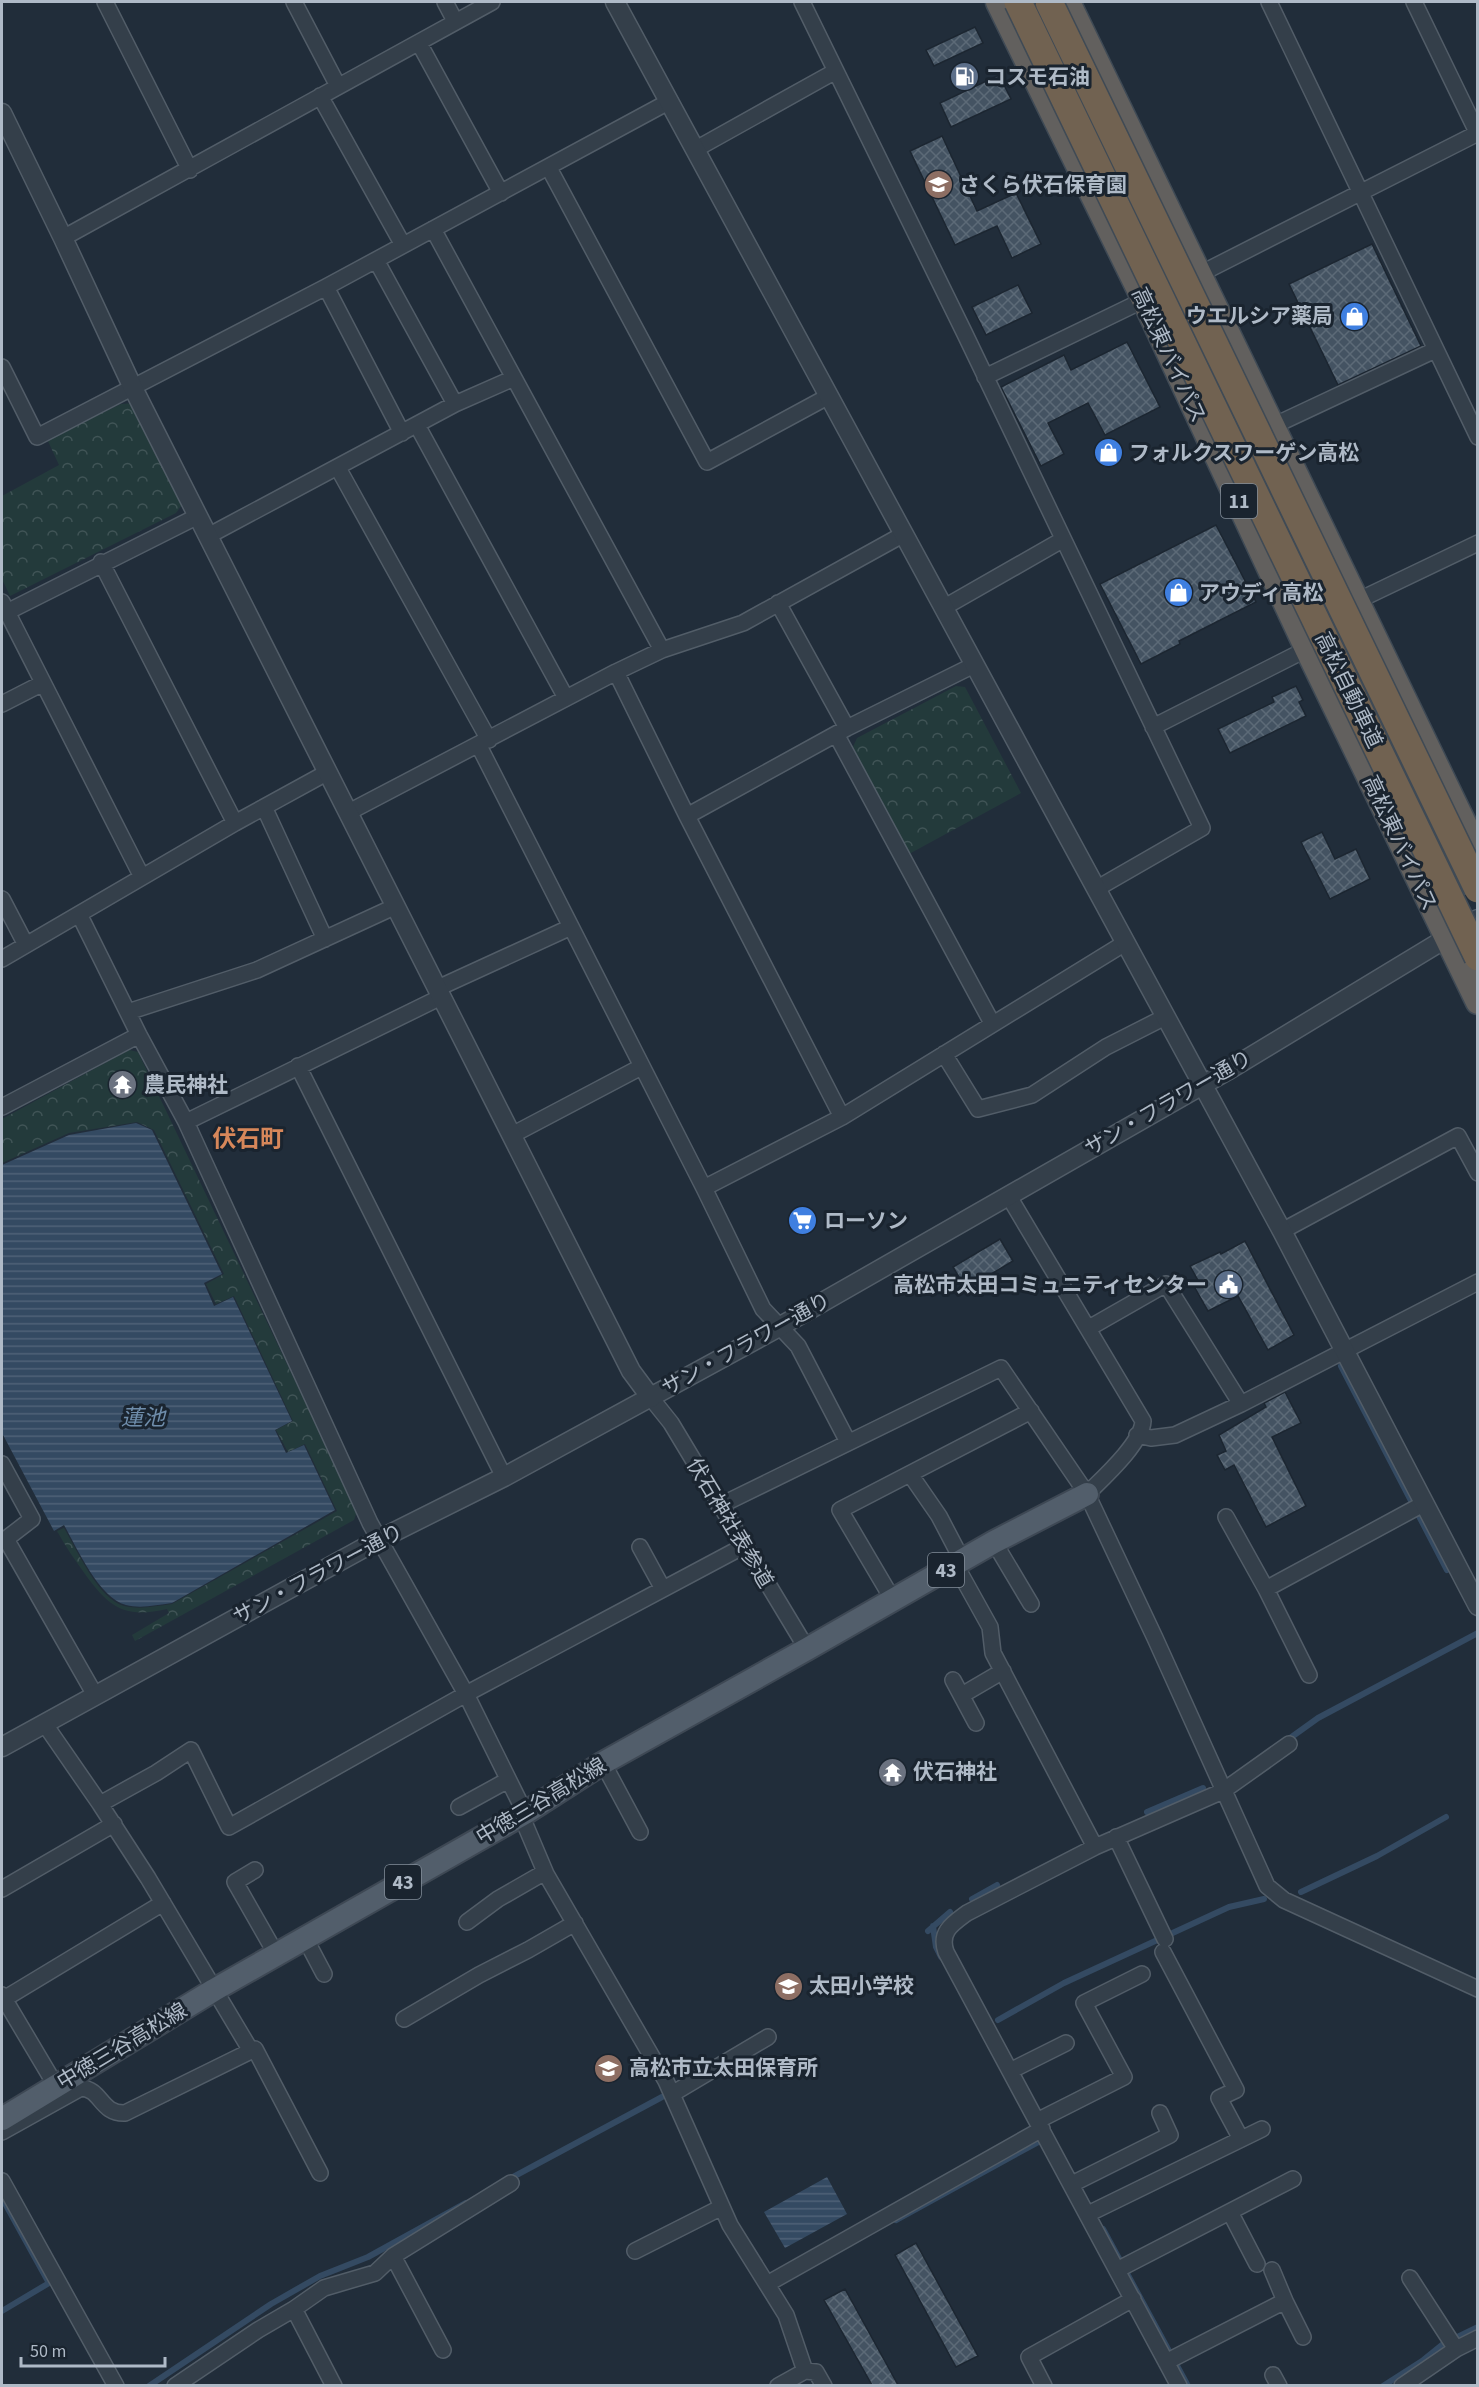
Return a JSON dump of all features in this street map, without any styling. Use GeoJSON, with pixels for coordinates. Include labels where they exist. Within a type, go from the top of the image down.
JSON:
{"type":"FeatureCollection","features":[{"type":"Feature","properties":{"kind":"highway","name":"高松東バイパス"},"geometry":{"type":"LineString","coordinates":[[998,2],[1144,300],[1307,649],[1478,1002]]}},
{"type":"Feature","properties":{"kind":"highway","name":"高松自動車道"},"geometry":{"type":"LineString","coordinates":[[1018,2],[1478,957]]}},
{"type":"Feature","properties":{"kind":"highway","name":"高松自動車道"},"geometry":{"type":"LineString","coordinates":[[1049,2],[1478,889]]}},
{"type":"Feature","properties":{"kind":"highway"},"geometry":{"type":"LineString","coordinates":[[1068,2],[1478,852]]}},
{"type":"Feature","properties":{"kind":"main road","name":"中徳三谷高松線"},"geometry":{"type":"LineString","coordinates":[[2,2119],[214,1990],[523,1814],[603,1763],[994,1542],[1087,1494]]}},
{"type":"Feature","properties":{"kind":"street"},"geometry":{"type":"LineString","coordinates":[[105,2],[190,170]]}},
{"type":"Feature","properties":{"kind":"street"},"geometry":{"type":"LineString","coordinates":[[294,2],[338,86]]}},
{"type":"Feature","properties":{"kind":"street"},"geometry":{"type":"LineString","coordinates":[[445,2],[455,21]]}},
{"type":"Feature","properties":{"kind":"street"},"geometry":{"type":"LineString","coordinates":[[63,238],[492,2]]}},
{"type":"Feature","properties":{"kind":"street"},"geometry":{"type":"LineString","coordinates":[[615,2],[1282,1231],[1478,1606]]}},
{"type":"Feature","properties":{"kind":"street"},"geometry":{"type":"LineString","coordinates":[[801,2],[985,376],[1202,828],[1096,890]]}},
{"type":"Feature","properties":{"kind":"street"},"geometry":{"type":"LineString","coordinates":[[1269,2],[1478,437]]}},
{"type":"Feature","properties":{"kind":"street"},"geometry":{"type":"LineString","coordinates":[[985,376],[1200,274],[1477,133],[1414,2]]}},
{"type":"Feature","properties":{"kind":"street"},"geometry":{"type":"LineString","coordinates":[[419,43],[501,193]]}},
{"type":"Feature","properties":{"kind":"street"},"geometry":{"type":"LineString","coordinates":[[696,149],[834,72]]}},
{"type":"Feature","properties":{"kind":"street"},"geometry":{"type":"LineString","coordinates":[[320,96],[403,244]]}},
{"type":"Feature","properties":{"kind":"street"},"geometry":{"type":"LineString","coordinates":[[2,367],[37,437],[326,287],[670,101]]}},
{"type":"Feature","properties":{"kind":"street"},"geometry":{"type":"LineString","coordinates":[[2,113],[133,388],[631,1371],[651,1398]]}},
{"type":"Feature","properties":{"kind":"street"},"geometry":{"type":"LineString","coordinates":[[549,168],[707,462],[829,396]]}},
{"type":"Feature","properties":{"kind":"street"},"geometry":{"type":"LineString","coordinates":[[434,229],[662,650]]}},
{"type":"Feature","properties":{"kind":"street"},"geometry":{"type":"LineString","coordinates":[[376,260],[455,404]]}},
{"type":"Feature","properties":{"kind":"street"},"geometry":{"type":"LineString","coordinates":[[326,287],[402,433]]}},
{"type":"Feature","properties":{"kind":"street"},"geometry":{"type":"LineString","coordinates":[[1273,426],[1435,350]]}},
{"type":"Feature","properties":{"kind":"street"},"geometry":{"type":"LineString","coordinates":[[208,536],[455,404],[514,378]]}},
{"type":"Feature","properties":{"kind":"street"},"geometry":{"type":"LineString","coordinates":[[417,425],[566,698]]}},
{"type":"Feature","properties":{"kind":"street"},"geometry":{"type":"LineString","coordinates":[[338,468],[484,743],[571,927],[640,1067],[704,1188],[762,1309],[798,1346],[848,1442]]}},
{"type":"Feature","properties":{"kind":"street"},"geometry":{"type":"LineString","coordinates":[[142,877],[4,607],[198,516]]}},
{"type":"Feature","properties":{"kind":"street"},"geometry":{"type":"LineString","coordinates":[[349,812],[616,672],[662,650],[743,622],[904,534]]}},
{"type":"Feature","properties":{"kind":"street"},"geometry":{"type":"LineString","coordinates":[[944,608],[1062,540]]}},
{"type":"Feature","properties":{"kind":"street"},"geometry":{"type":"LineString","coordinates":[[1357,601],[1478,543]]}},
{"type":"Feature","properties":{"kind":"street"},"geometry":{"type":"LineString","coordinates":[[101,562],[235,823]]}},
{"type":"Feature","properties":{"kind":"street"},"geometry":{"type":"LineString","coordinates":[[778,603],[841,731],[992,1023]]}},
{"type":"Feature","properties":{"kind":"street"},"geometry":{"type":"LineString","coordinates":[[1153,727],[1307,649]]}},
{"type":"Feature","properties":{"kind":"street"},"geometry":{"type":"LineString","coordinates":[[687,816],[841,731],[974,665]]}},
{"type":"Feature","properties":{"kind":"street"},"geometry":{"type":"LineString","coordinates":[[616,672],[687,816],[842,1117]]}},
{"type":"Feature","properties":{"kind":"street"},"geometry":{"type":"LineString","coordinates":[[2,704],[43,683]]}},
{"type":"Feature","properties":{"kind":"street"},"geometry":{"type":"LineString","coordinates":[[2,959],[235,823],[328,772]]}},
{"type":"Feature","properties":{"kind":"street"},"geometry":{"type":"LineString","coordinates":[[264,807],[325,939]]}},
{"type":"Feature","properties":{"kind":"street"},"geometry":{"type":"LineString","coordinates":[[2,899],[26,945]]}},
{"type":"Feature","properties":{"kind":"street"},"geometry":{"type":"LineString","coordinates":[[128,1012],[257,970],[396,906]]}},
{"type":"Feature","properties":{"kind":"street"},"geometry":{"type":"LineString","coordinates":[[80,914],[139,1035],[186,1122],[370,1523],[466,1694],[508,1780],[545,1872],[672,2094],[730,2226],[786,2315],[805,2371]]}},
{"type":"Feature","properties":{"kind":"street","name":"サン・フラワー通り"},"geometry":{"type":"LineString","coordinates":[[2,1747],[381,1539],[504,1477],[780,1327],[1202,1085],[1478,919]]}},
{"type":"Feature","properties":{"kind":"street"},"geometry":{"type":"LineString","coordinates":[[186,1122],[571,927]]}},
{"type":"Feature","properties":{"kind":"street"},"geometry":{"type":"LineString","coordinates":[[704,1188],[842,1117],[1125,943]]}},
{"type":"Feature","properties":{"kind":"street"},"geometry":{"type":"LineString","coordinates":[[944,1054],[978,1109],[1032,1095],[1106,1047],[1165,1017]]}},
{"type":"Feature","properties":{"kind":"street"},"geometry":{"type":"LineString","coordinates":[[2,1107],[139,1035]]}},
{"type":"Feature","properties":{"kind":"street"},"geometry":{"type":"LineString","coordinates":[[298,1066],[504,1477]]}},
{"type":"Feature","properties":{"kind":"street"},"geometry":{"type":"LineString","coordinates":[[512,1135],[640,1067]]}},
{"type":"Feature","properties":{"kind":"street"},"geometry":{"type":"LineString","coordinates":[[1282,1231],[1458,1136],[1478,1173]]}},
{"type":"Feature","properties":{"kind":"street"},"geometry":{"type":"LineString","coordinates":[[1008,1195],[1141,1414],[1143,1425],[1117,1465],[1087,1494]]}},
{"type":"Feature","properties":{"kind":"street"},"geometry":{"type":"LineString","coordinates":[[1137,1435],[1157,1438],[1175,1435],[1241,1404],[1478,1282]]}},
{"type":"Feature","properties":{"kind":"street"},"geometry":{"type":"LineString","coordinates":[[1089,1328],[1166,1284],[1241,1404]]}},
{"type":"Feature","properties":{"kind":"street"},"geometry":{"type":"LineString","coordinates":[[719,1506],[1001,1368],[1087,1494],[1155,1638],[1259,1871],[1274,1894],[1478,1989]]}},
{"type":"Feature","properties":{"kind":"street","name":"伏石神社表参道"},"geometry":{"type":"LineString","coordinates":[[651,1398],[671,1423],[807,1649]]}},
{"type":"Feature","properties":{"kind":"street"},"geometry":{"type":"LineString","coordinates":[[893,1600],[840,1510],[1031,1411]]}},
{"type":"Feature","properties":{"kind":"street"},"geometry":{"type":"LineString","coordinates":[[2,1464],[32,1519],[4,1540],[95,1695]]}},
{"type":"Feature","properties":{"kind":"street"},"geometry":{"type":"LineString","coordinates":[[910,1474],[939,1516],[990,1627],[993,1653],[1095,1847]]}},
{"type":"Feature","properties":{"kind":"street"},"geometry":{"type":"LineString","coordinates":[[1266,1589],[1425,1503]]}},
{"type":"Feature","properties":{"kind":"street"},"geometry":{"type":"LineString","coordinates":[[1226,1517],[1266,1589],[1309,1675]]}},
{"type":"Feature","properties":{"kind":"street"},"geometry":{"type":"LineString","coordinates":[[994,1542],[1031,1605]]}},
{"type":"Feature","properties":{"kind":"street"},"geometry":{"type":"LineString","coordinates":[[100,1804],[156,1773],[191,1750],[229,1827],[466,1694],[744,1546]]}},
{"type":"Feature","properties":{"kind":"street"},"geometry":{"type":"LineString","coordinates":[[640,1548],[663,1589]]}},
{"type":"Feature","properties":{"kind":"street"},"geometry":{"type":"LineString","coordinates":[[962,1695],[1003,1671]]}},
{"type":"Feature","properties":{"kind":"street"},"geometry":{"type":"LineString","coordinates":[[953,1680],[976,1723]]}},
{"type":"Feature","properties":{"kind":"street"},"geometry":{"type":"LineString","coordinates":[[44,1723],[114,1824],[251,2051]]}},
{"type":"Feature","properties":{"kind":"street"},"geometry":{"type":"LineString","coordinates":[[1179,2385],[946,1952],[943,1938],[950,1926],[967,1913],[1095,1847],[1223,1791],[1289,1744]]}},
{"type":"Feature","properties":{"kind":"street"},"geometry":{"type":"LineString","coordinates":[[603,1763],[640,1832]]}},
{"type":"Feature","properties":{"kind":"street"},"geometry":{"type":"LineString","coordinates":[[459,1807],[508,1780]]}},
{"type":"Feature","properties":{"kind":"street"},"geometry":{"type":"LineString","coordinates":[[2,1889],[114,1824]]}},
{"type":"Feature","properties":{"kind":"street"},"geometry":{"type":"LineString","coordinates":[[1116,1837],[1164,1946],[1236,2090],[1220,2098],[1241,2139]]}},
{"type":"Feature","properties":{"kind":"street"},"geometry":{"type":"LineString","coordinates":[[255,1870],[235,1881],[276,1954]]}},
{"type":"Feature","properties":{"kind":"street"},"geometry":{"type":"LineString","coordinates":[[467,1922],[498,1899],[545,1872]]}},
{"type":"Feature","properties":{"kind":"street"},"geometry":{"type":"LineString","coordinates":[[56,2086],[3,1997],[163,1904]]}},
{"type":"Feature","properties":{"kind":"street"},"geometry":{"type":"LineString","coordinates":[[404,2019],[574,1923]]}},
{"type":"Feature","properties":{"kind":"street"},"geometry":{"type":"LineString","coordinates":[[305,1938],[324,1974]]}},
{"type":"Feature","properties":{"kind":"street"},"geometry":{"type":"LineString","coordinates":[[767,2284],[1124,2077],[1084,2003],[1142,1974]]}},
{"type":"Feature","properties":{"kind":"street"},"geometry":{"type":"LineString","coordinates":[[672,2094],[768,2037]]}},
{"type":"Feature","properties":{"kind":"street"},"geometry":{"type":"LineString","coordinates":[[1010,2071],[1066,2043]]}},
{"type":"Feature","properties":{"kind":"street"},"geometry":{"type":"LineString","coordinates":[[2,2132],[81,2088],[88,2088],[93,2092],[107,2109],[116,2114],[125,2113],[255,2049],[320,2173]]}},
{"type":"Feature","properties":{"kind":"street"},"geometry":{"type":"LineString","coordinates":[[1072,2184],[1170,2135],[1160,2113]]}},
{"type":"Feature","properties":{"kind":"street"},"geometry":{"type":"LineString","coordinates":[[1088,2214],[1262,2129]]}},
{"type":"Feature","properties":{"kind":"street"},"geometry":{"type":"LineString","coordinates":[[1117,2270],[1293,2180]]}},
{"type":"Feature","properties":{"kind":"street"},"geometry":{"type":"LineString","coordinates":[[2,2181],[116,2385]]}},
{"type":"Feature","properties":{"kind":"street"},"geometry":{"type":"LineString","coordinates":[[176,2385],[324,2288],[375,2273],[393,2256],[511,2182]]}},
{"type":"Feature","properties":{"kind":"street"},"geometry":{"type":"LineString","coordinates":[[635,2251],[722,2207]]}},
{"type":"Feature","properties":{"kind":"street"},"geometry":{"type":"LineString","coordinates":[[1230,2212],[1286,2301],[1304,2337]]}},
{"type":"Feature","properties":{"kind":"street"},"geometry":{"type":"LineString","coordinates":[[393,2256],[443,2350]]}},
{"type":"Feature","properties":{"kind":"street"},"geometry":{"type":"LineString","coordinates":[[1410,2278],[1456,2349]]}},
{"type":"Feature","properties":{"kind":"street"},"geometry":{"type":"LineString","coordinates":[[1044,2385],[1029,2357],[1133,2299]]}},
{"type":"Feature","properties":{"kind":"street"},"geometry":{"type":"LineString","coordinates":[[1166,2362],[1286,2301]]}},
{"type":"Feature","properties":{"kind":"street"},"geometry":{"type":"LineString","coordinates":[[294,2309],[334,2385]]}},
{"type":"Feature","properties":{"kind":"street"},"geometry":{"type":"LineString","coordinates":[[1402,2385],[1456,2349],[1478,2338]]}},
{"type":"Feature","properties":{"kind":"street"},"geometry":{"type":"LineString","coordinates":[[778,2385],[805,2371],[816,2372],[824,2385]]}},
{"type":"Feature","properties":{"kind":"green space"},"geometry":{"type":"Polygon","coordinates":[[[134,403],[184,502],[176,513],[10,596],[2,579],[2,496],[59,465],[47,439],[121,404],[134,403]]]}},
{"type":"Feature","properties":{"kind":"green space"},"geometry":{"type":"Polygon","coordinates":[[[956,686],[965,687],[1021,793],[909,854],[853,747],[857,738],[956,686]]]}},
{"type":"Feature","properties":{"kind":"green space"},"geometry":{"type":"Polygon","coordinates":[[[129,1050],[138,1052],[357,1511],[354,1520],[135,1641],[132,1635],[169,1613],[167,1609],[152,1612],[128,1611],[110,1602],[85,1574],[57,1531],[64,1528],[89,1573],[105,1594],[114,1602],[136,1608],[172,1604],[337,1511],[305,1444],[288,1452],[276,1430],[293,1421],[234,1296],[216,1304],[206,1284],[224,1274],[154,1130],[137,1122],[69,1133],[2,1163],[2,1119],[129,1050]]]}},
{"type":"Feature","properties":{"kind":"water","name":"蓮池"},"geometry":{"type":"Polygon","coordinates":[[[136,1123],[152,1130],[222,1274],[204,1283],[214,1306],[233,1297],[292,1421],[275,1430],[286,1453],[304,1445],[335,1510],[172,1603],[143,1607],[126,1605],[107,1593],[82,1559],[64,1525],[54,1531],[2,1433],[2,1165],[69,1135],[136,1123]]]}},
{"type":"Feature","properties":{"kind":"water"},"geometry":{"type":"Polygon","coordinates":[[[827,2177],[847,2214],[785,2248],[764,2212],[827,2177]]]}},
{"type":"Feature","properties":{"kind":"building"},"geometry":{"type":"Polygon","coordinates":[[[975,27],[983,43],[934,66],[926,50],[975,27]]]}},
{"type":"Feature","properties":{"kind":"building"},"geometry":{"type":"Polygon","coordinates":[[[999,75],[1011,99],[951,127],[940,103],[999,75]]]}},
{"type":"Feature","properties":{"kind":"building"},"geometry":{"type":"Polygon","coordinates":[[[942,136],[977,211],[1016,193],[1041,244],[1012,258],[997,226],[955,245],[910,151],[942,136]]]}},
{"type":"Feature","properties":{"kind":"building"},"geometry":{"type":"Polygon","coordinates":[[[1372,244],[1421,346],[1338,385],[1289,284],[1372,244]]]}},
{"type":"Feature","properties":{"kind":"building"},"geometry":{"type":"Polygon","coordinates":[[[1018,285],[1032,313],[986,335],[972,307],[1018,285]]]}},
{"type":"Feature","properties":{"kind":"building"},"geometry":{"type":"Polygon","coordinates":[[[1127,342],[1160,407],[1105,435],[1088,403],[1048,423],[1064,454],[1041,466],[1001,387],[1064,355],[1071,370],[1127,342]]]}},
{"type":"Feature","properties":{"kind":"building","name":"アウディ高松"},"geometry":{"type":"Polygon","coordinates":[[[1216,525],[1256,602],[1179,641],[1180,644],[1141,664],[1100,584],[1216,525]]]}},
{"type":"Feature","properties":{"kind":"building"},"geometry":{"type":"Polygon","coordinates":[[[1296,686],[1303,700],[1299,702],[1306,716],[1230,753],[1218,729],[1274,702],[1272,697],[1296,686]]]}},
{"type":"Feature","properties":{"kind":"building"},"geometry":{"type":"Polygon","coordinates":[[[1322,832],[1335,859],[1356,849],[1370,879],[1330,899],[1301,842],[1322,832]]]}},
{"type":"Feature","properties":{"kind":"building"},"geometry":{"type":"Polygon","coordinates":[[[1000,1239],[1013,1261],[966,1289],[953,1267],[1000,1239]]]}},
{"type":"Feature","properties":{"kind":"building"},"geometry":{"type":"Polygon","coordinates":[[[1245,1241],[1294,1335],[1268,1350],[1238,1296],[1208,1311],[1195,1288],[1200,1284],[1190,1266],[1220,1252],[1221,1254],[1245,1241]]]}},
{"type":"Feature","properties":{"kind":"building"},"geometry":{"type":"Polygon","coordinates":[[[1285,1392],[1301,1423],[1272,1437],[1306,1506],[1266,1527],[1234,1465],[1225,1470],[1217,1455],[1226,1451],[1219,1435],[1266,1407],[1264,1403],[1285,1392]]]}},
{"type":"Feature","properties":{"kind":"building"},"geometry":{"type":"Polygon","coordinates":[[[916,2243],[978,2356],[956,2367],[895,2255],[916,2243]]]}},
{"type":"Feature","properties":{"kind":"building"},"geometry":{"type":"Polygon","coordinates":[[[845,2289],[898,2385],[872,2385],[824,2300],[845,2289]]]}},
{"type":"Feature","properties":{"kind":"waterway"},"geometry":{"type":"LineString","coordinates":[[1341,1366],[1447,1570]]}},
{"type":"Feature","properties":{"kind":"waterway"},"geometry":{"type":"LineString","coordinates":[[1286,1741],[1318,1718],[1478,1633]]}},
{"type":"Feature","properties":{"kind":"waterway"},"geometry":{"type":"LineString","coordinates":[[1147,1812],[1203,1788]]}},
{"type":"Feature","properties":{"kind":"waterway"},"geometry":{"type":"LineString","coordinates":[[1301,1892],[1377,1856],[1446,1817]]}},
{"type":"Feature","properties":{"kind":"waterway"},"geometry":{"type":"LineString","coordinates":[[972,1899],[997,1885]]}},
{"type":"Feature","properties":{"kind":"waterway"},"geometry":{"type":"LineString","coordinates":[[998,2020],[1064,1983],[1229,1907],[1264,1899]]}},
{"type":"Feature","properties":{"kind":"waterway"},"geometry":{"type":"LineString","coordinates":[[928,1931],[950,1912]]}},
{"type":"Feature","properties":{"kind":"waterway"},"geometry":{"type":"LineString","coordinates":[[933,1926],[936,1947],[941,1957]]}},
{"type":"Feature","properties":{"kind":"waterway"},"geometry":{"type":"LineString","coordinates":[[509,2179],[662,2097]]}},
{"type":"Feature","properties":{"kind":"waterway"},"geometry":{"type":"LineString","coordinates":[[896,2220],[1040,2141],[1037,2136]]}},
{"type":"Feature","properties":{"kind":"waterway"},"geometry":{"type":"LineString","coordinates":[[2,2198],[49,2283],[2,2311]]}},
{"type":"Feature","properties":{"kind":"waterway"},"geometry":{"type":"LineString","coordinates":[[149,2386],[271,2304],[320,2276],[368,2257],[466,2203]]}},
{"type":"Feature","properties":{"kind":"waterway"},"geometry":{"type":"LineString","coordinates":[[1103,2229],[1188,2386]]}},
{"type":"Feature","properties":{"kind":"waterway"},"geometry":{"type":"LineString","coordinates":[[1383,2386],[1422,2361],[1443,2344],[1478,2327]]}},
{"type":"Feature","properties":{"kind":"place","name":"コスモ石油"},"geometry":{"type":"Point","coordinates":[964,77]}},
{"type":"Feature","properties":{"kind":"place","name":"さくら伏石保育園"},"geometry":{"type":"Point","coordinates":[938,185]}},
{"type":"Feature","properties":{"kind":"place","name":"ウエルシア薬局"},"geometry":{"type":"Point","coordinates":[1354,316]}},
{"type":"Feature","properties":{"kind":"place","name":"フォルクスワーゲン高松"},"geometry":{"type":"Point","coordinates":[1108,453]}},
{"type":"Feature","properties":{"kind":"place","name":"アウディ高松"},"geometry":{"type":"Point","coordinates":[1178,593]}},
{"type":"Feature","properties":{"kind":"place","name":"農民神社"},"geometry":{"type":"Point","coordinates":[123,1085]}},
{"type":"Feature","properties":{"kind":"place","name":"ローソン"},"geometry":{"type":"Point","coordinates":[803,1221]}},
{"type":"Feature","properties":{"kind":"place","name":"高松市太田コミュニティセンター"},"geometry":{"type":"Point","coordinates":[1228,1285]}},
{"type":"Feature","properties":{"kind":"place","name":"伏石神社"},"geometry":{"type":"Point","coordinates":[892,1772]}},
{"type":"Feature","properties":{"kind":"place","name":"太田小学校"},"geometry":{"type":"Point","coordinates":[788,1986]}},
{"type":"Feature","properties":{"kind":"place","name":"高松市立太田保育所"},"geometry":{"type":"Point","coordinates":[608,2068]}},
{"type":"Feature","properties":{"kind":"district","name":"伏石町"},"geometry":{"type":"Point","coordinates":[248,1139]}}]}
